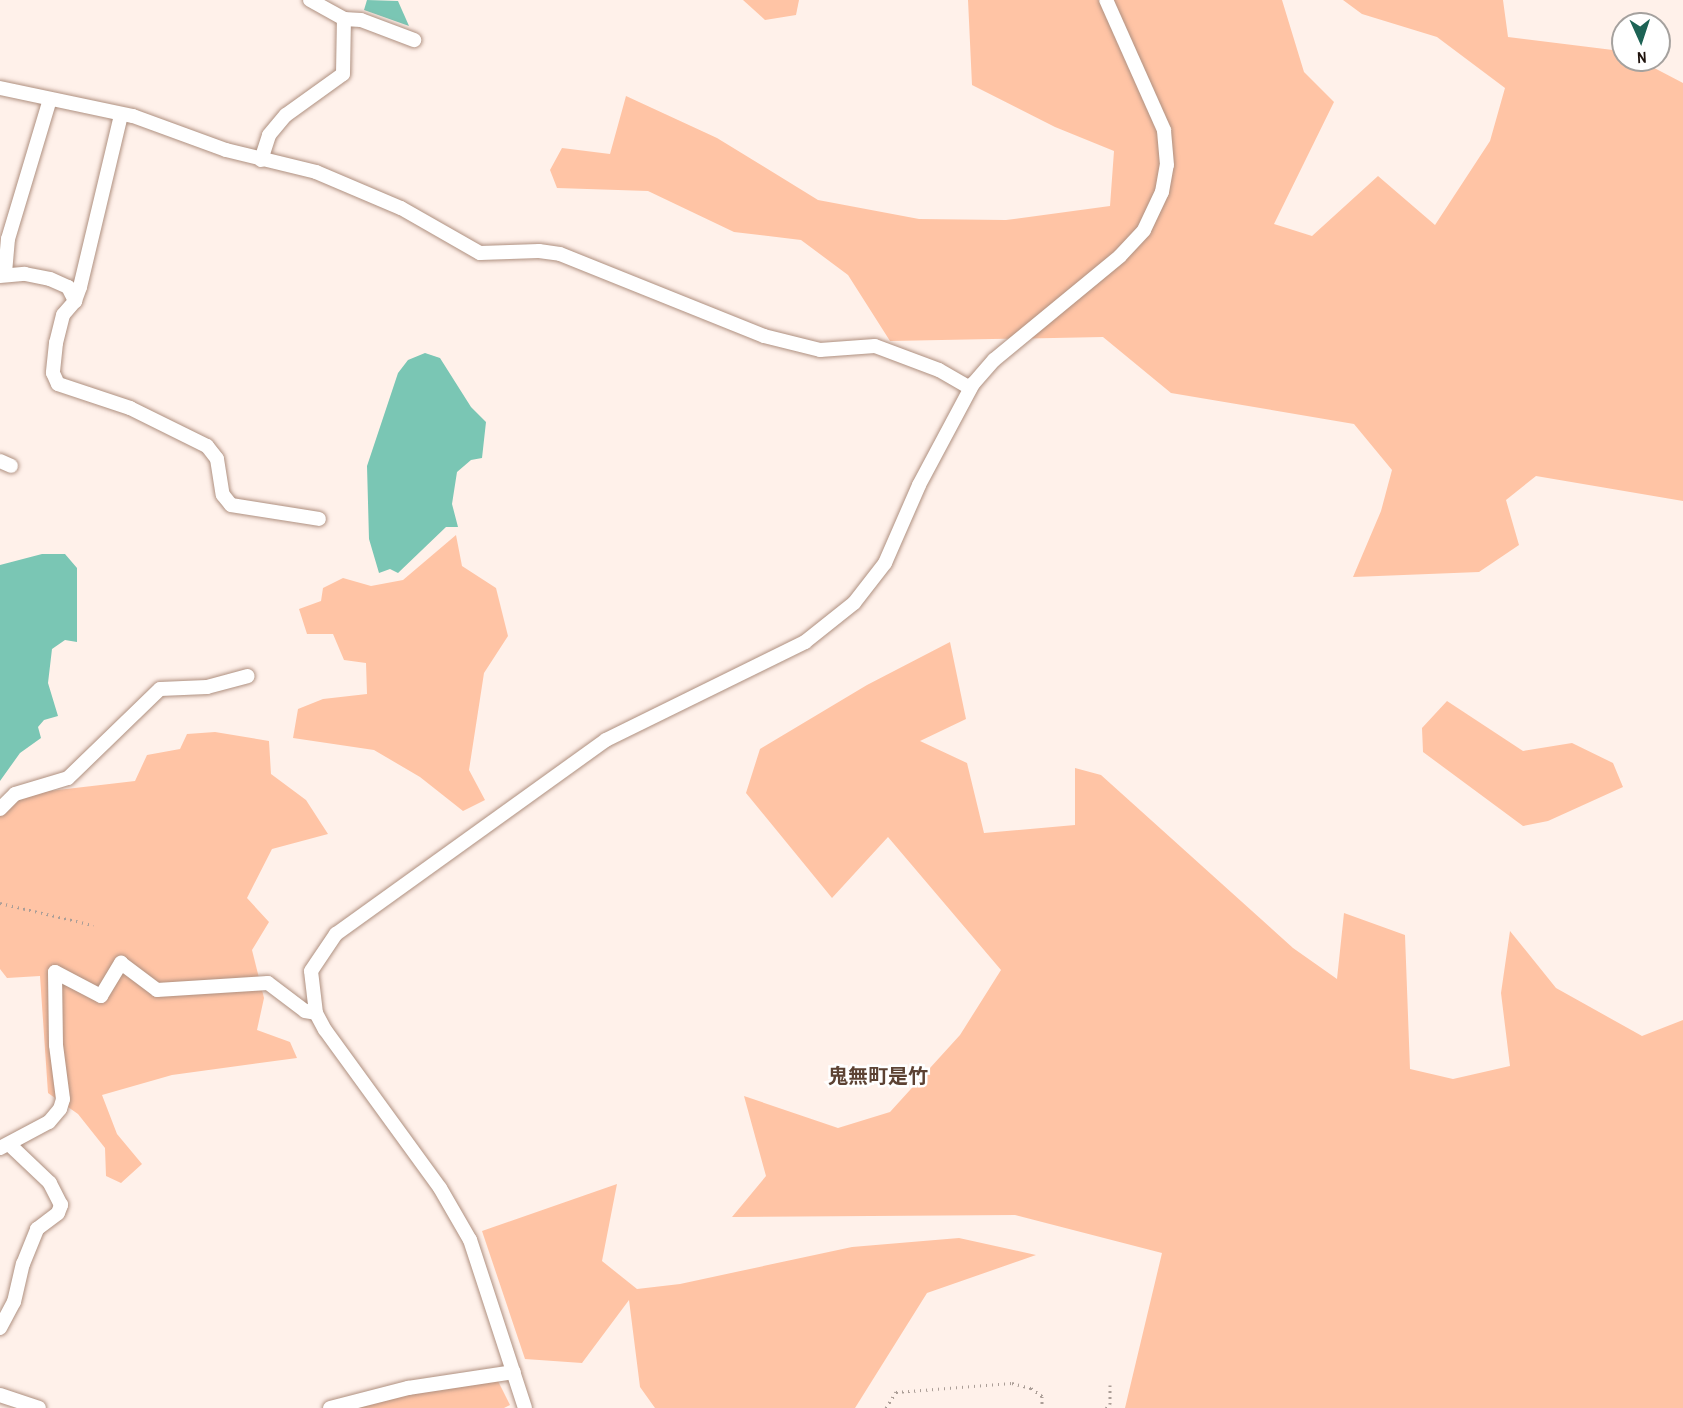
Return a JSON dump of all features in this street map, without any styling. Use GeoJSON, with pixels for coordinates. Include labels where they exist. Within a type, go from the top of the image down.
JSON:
{"type":"FeatureCollection","features":[{"type":"Feature","properties":{"kind":"street"},"geometry":{"type":"LineString","coordinates":[[310,0],[344,19],[361,20],[414,40]]}},
{"type":"Feature","properties":{"kind":"street"},"geometry":{"type":"LineString","coordinates":[[525,1408],[470,1240],[440,1188],[342,1057],[316,1013],[312,971],[336,934],[625,727],[805,642],[854,603],[885,563],[924,475],[970,388],[994,360],[1119,256],[1144,230],[1162,192],[1167,165],[1164,130],[1106,0]]}},
{"type":"Feature","properties":{"kind":"street"},"geometry":{"type":"LineString","coordinates":[[261,160],[269,135],[286,115],[343,74],[344,19]]}},
{"type":"Feature","properties":{"kind":"street"},"geometry":{"type":"LineString","coordinates":[[0,88],[121,115],[261,160],[316,172],[401,208],[480,253],[539,251],[560,254],[764,336],[820,350],[875,346],[939,370],[970,388]]}},
{"type":"Feature","properties":{"kind":"street"},"geometry":{"type":"LineString","coordinates":[[50,99],[8,239],[2,274],[50,279],[68,287],[75,301]]}},
{"type":"Feature","properties":{"kind":"street"},"geometry":{"type":"LineString","coordinates":[[121,115],[75,301],[63,315],[56,343],[53,374],[58,384],[130,408],[207,446],[217,459],[223,495],[231,505],[319,519]]}},
{"type":"Feature","properties":{"kind":"street"},"geometry":{"type":"LineString","coordinates":[[0,809],[15,794],[68,778],[160,689],[207,687],[248,675]]}},
{"type":"Feature","properties":{"kind":"street"},"geometry":{"type":"LineString","coordinates":[[0,1328],[14,1302],[23,1264],[37,1229],[58,1213],[61,1205],[50,1183],[5,1146],[49,1122],[60,1109],[55,972],[101,996],[121,963],[157,990],[268,983],[305,1011],[316,1013]]}},
{"type":"Feature","properties":{"kind":"street"},"geometry":{"type":"LineString","coordinates":[[330,1408],[408,1388],[514,1372]]}},
{"type":"Feature","properties":{"kind":"street"},"geometry":{"type":"LineString","coordinates":[[0,1395],[39,1408]]}},
{"type":"Feature","properties":{"kind":"path"},"geometry":{"type":"LineString","coordinates":[[0,903],[93,925]]}},
{"type":"Feature","properties":{"kind":"path"},"geometry":{"type":"LineString","coordinates":[[886,1408],[896,1392],[1012,1383],[1031,1388],[1042,1396],[1042,1408]]}},
{"type":"Feature","properties":{"kind":"path"},"geometry":{"type":"LineString","coordinates":[[1106,1408],[1110,1404],[1110,1385]]}},
{"type":"Feature","properties":{"kind":"shaded area"},"geometry":{"type":"Polygon","coordinates":[[[743,0],[799,0],[796,15],[765,20],[743,0]]]}},
{"type":"Feature","properties":{"kind":"shaded area"},"geometry":{"type":"Polygon","coordinates":[[[968,0],[1282,0],[1304,72],[1334,102],[1274,224],[1312,236],[1378,176],[1435,225],[1490,141],[1505,88],[1437,37],[1362,14],[1343,0],[1503,0],[1508,37],[1611,50],[1611,72],[1662,72],[1683,83],[1683,501],[1536,476],[1506,500],[1519,545],[1479,572],[1353,577],[1381,511],[1392,470],[1354,424],[1171,393],[1103,337],[890,341],[848,275],[801,240],[734,232],[648,191],[557,188],[550,170],[562,148],[610,154],[626,96],[717,138],[818,200],[919,219],[1006,220],[1110,206],[1114,151],[1055,127],[972,85],[968,0]]]}},
{"type":"Feature","properties":{"kind":"shaded area"},"geometry":{"type":"Polygon","coordinates":[[[456,535],[462,566],[496,588],[508,636],[484,673],[469,770],[485,800],[463,811],[420,777],[374,750],[293,738],[298,709],[323,699],[367,694],[366,663],[344,660],[333,634],[307,634],[299,609],[321,601],[323,588],[343,578],[371,586],[403,580],[456,535]]]}},
{"type":"Feature","properties":{"kind":"shaded area"},"geometry":{"type":"Polygon","coordinates":[[[950,642],[966,719],[920,741],[967,763],[984,833],[1075,825],[1075,768],[1101,775],[1293,948],[1337,979],[1344,913],[1405,935],[1410,1069],[1453,1079],[1510,1066],[1501,993],[1510,931],[1556,988],[1642,1036],[1683,1020],[1683,1408],[1125,1408],[1162,1253],[1015,1215],[732,1217],[766,1176],[744,1096],[838,1128],[890,1112],[960,1035],[1001,970],[888,837],[832,898],[746,793],[760,749],[867,685],[950,642]]]}},
{"type":"Feature","properties":{"kind":"shaded area"},"geometry":{"type":"Polygon","coordinates":[[[1447,701],[1523,751],[1572,743],[1613,763],[1623,787],[1548,821],[1523,826],[1423,752],[1422,728],[1447,701]]]}},
{"type":"Feature","properties":{"kind":"shaded area"},"geometry":{"type":"Polygon","coordinates":[[[215,732],[269,741],[271,774],[306,800],[328,834],[272,849],[247,898],[269,922],[252,950],[264,998],[257,1030],[290,1042],[297,1058],[172,1075],[102,1095],[117,1134],[142,1164],[121,1183],[106,1176],[105,1148],[78,1114],[48,1093],[40,976],[7,978],[0,969],[0,804],[32,793],[135,781],[147,755],[180,749],[187,734],[215,732]]]}},
{"type":"Feature","properties":{"kind":"shaded area"},"geometry":{"type":"Polygon","coordinates":[[[617,1184],[602,1261],[637,1289],[680,1284],[852,1247],[959,1238],[1036,1255],[927,1293],[855,1408],[655,1408],[640,1387],[629,1300],[582,1363],[525,1359],[482,1231],[617,1184]]]}},
{"type":"Feature","properties":{"kind":"shaded area"},"geometry":{"type":"Polygon","coordinates":[[[497,1379],[510,1405],[504,1408],[350,1408],[409,1392],[497,1379]]]}},
{"type":"Feature","properties":{"kind":"water"},"geometry":{"type":"Polygon","coordinates":[[[367,0],[398,1],[409,26],[364,10],[367,0]]]}},
{"type":"Feature","properties":{"kind":"water"},"geometry":{"type":"Polygon","coordinates":[[[425,353],[440,358],[471,407],[486,422],[482,458],[471,460],[457,472],[452,504],[458,527],[446,527],[398,573],[390,569],[379,573],[369,539],[367,466],[398,373],[408,360],[425,353]]]}},
{"type":"Feature","properties":{"kind":"water"},"geometry":{"type":"Polygon","coordinates":[[[42,554],[65,554],[77,568],[77,642],[65,640],[52,649],[48,683],[58,716],[44,720],[38,727],[41,738],[20,753],[0,781],[0,565],[42,554]]]}},
{"type":"Feature","properties":{"kind":"district","name":"鬼無町是竹"},"geometry":{"type":"Point","coordinates":[878,1075]}}]}
